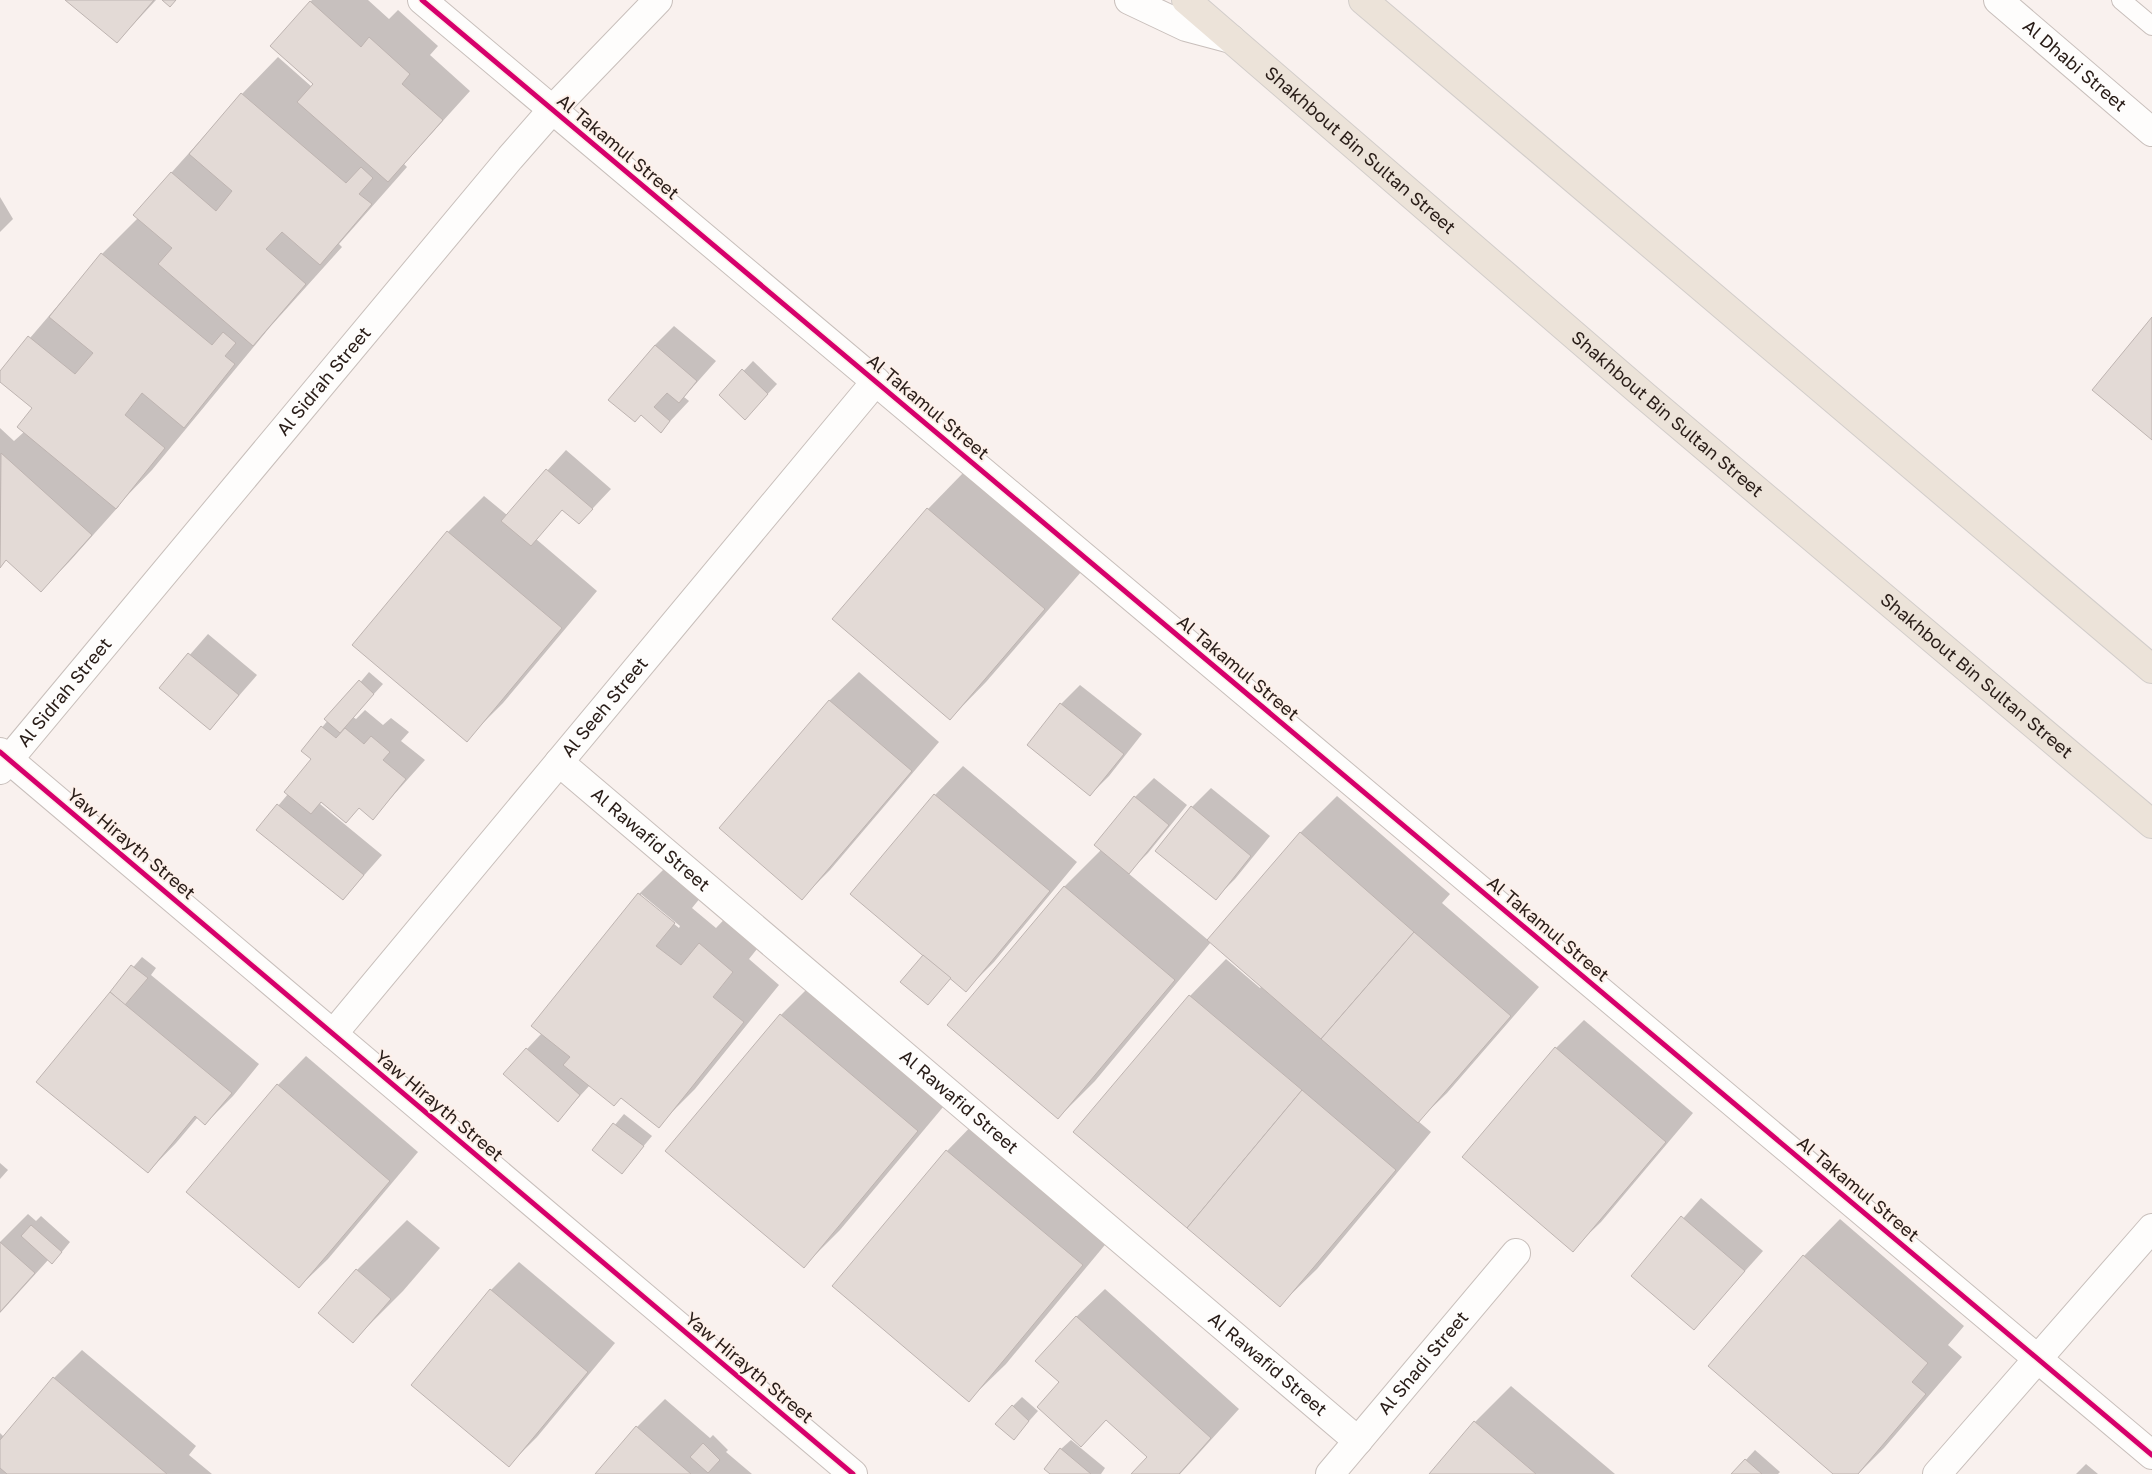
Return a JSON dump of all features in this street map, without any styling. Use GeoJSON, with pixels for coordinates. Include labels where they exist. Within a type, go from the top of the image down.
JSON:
{"type":"FeatureCollection","features":[{"type":"Feature","properties":{"kind":"main road","name":"Shakhbout Bin Sultan Street"},"geometry":{"type":"LineString","coordinates":[[1186,0],[1646,397],[2152,824]]}},
{"type":"Feature","properties":{"kind":"main road"},"geometry":{"type":"LineString","coordinates":[[1363,0],[2152,669]]}},
{"type":"Feature","properties":{"kind":"street","name":"Al Takamul Street"},"geometry":{"type":"LineString","coordinates":[[422,0],[2152,1455]]}},
{"type":"Feature","properties":{"kind":"street","name":"Al Sidrah Street"},"geometry":{"type":"LineString","coordinates":[[3,760],[510,158],[552,110],[658,0]]}},
{"type":"Feature","properties":{"kind":"street"},"geometry":{"type":"LineString","coordinates":[[1129,0],[1186,27],[1232,39]]}},
{"type":"Feature","properties":{"kind":"street","name":"Al Dhabi Street"},"geometry":{"type":"LineString","coordinates":[[1998,0],[2152,132]]}},
{"type":"Feature","properties":{"kind":"street","name":"Al Seeh Street"},"geometry":{"type":"LineString","coordinates":[[333,1034],[876,381]]}},
{"type":"Feature","properties":{"kind":"street","name":"Yaw Hirayth Street"},"geometry":{"type":"LineString","coordinates":[[3,760],[333,1034],[853,1474]]}},
{"type":"Feature","properties":{"kind":"street","name":"Al Rawafid Street"},"geometry":{"type":"LineString","coordinates":[[559,762],[1358,1441]]}},
{"type":"Feature","properties":{"kind":"street"},"geometry":{"type":"LineString","coordinates":[[1937,1474],[2037,1357],[2152,1228]]}},
{"type":"Feature","properties":{"kind":"street","name":"Al Shadi Street"},"geometry":{"type":"LineString","coordinates":[[1330,1474],[1516,1253]]}},
{"type":"Feature","properties":{"kind":"lane"},"geometry":{"type":"LineString","coordinates":[[2121,0],[2152,26]]}},
{"type":"Feature","properties":{"kind":"building"},"geometry":{"type":"Polygon","coordinates":[[[65,0],[154,0],[117,43],[65,0]]]}},
{"type":"Feature","properties":{"kind":"building"},"geometry":{"type":"Polygon","coordinates":[[[162,0],[176,0],[170,7],[162,0]]]}},
{"type":"Feature","properties":{"kind":"building"},"geometry":{"type":"Polygon","coordinates":[[[310,1],[361,47],[369,37],[410,74],[402,84],[443,120],[388,182],[297,102],[313,84],[270,46],[310,1]]]}},
{"type":"Feature","properties":{"kind":"building"},"geometry":{"type":"Polygon","coordinates":[[[241,93],[346,183],[361,167],[373,178],[359,194],[372,204],[320,265],[282,232],[266,249],[306,284],[253,346],[158,264],[172,248],[133,215],[171,172],[216,211],[232,191],[189,154],[241,93]]]}},
{"type":"Feature","properties":{"kind":"building"},"geometry":{"type":"Polygon","coordinates":[[[101,253],[212,345],[223,332],[236,343],[225,356],[235,364],[184,428],[142,393],[125,415],[165,448],[116,509],[17,427],[32,408],[0,382],[0,371],[28,336],[75,374],[93,353],[49,317],[101,253]]]}},
{"type":"Feature","properties":{"kind":"building"},"geometry":{"type":"Polygon","coordinates":[[[2152,317],[2152,440],[2092,390],[2152,317]]]}},
{"type":"Feature","properties":{"kind":"building"},"geometry":{"type":"Polygon","coordinates":[[[655,345],[697,381],[679,403],[667,393],[654,407],[670,421],[661,433],[641,415],[635,422],[608,400],[655,345]]]}},
{"type":"Feature","properties":{"kind":"building"},"geometry":{"type":"Polygon","coordinates":[[[742,369],[768,394],[745,420],[719,395],[742,369]]]}},
{"type":"Feature","properties":{"kind":"building"},"geometry":{"type":"Polygon","coordinates":[[[1,453],[92,535],[41,592],[6,560],[0,568],[1,453]]]}},
{"type":"Feature","properties":{"kind":"building"},"geometry":{"type":"Polygon","coordinates":[[[546,469],[593,509],[579,524],[562,510],[531,546],[501,521],[546,469]]]}},
{"type":"Feature","properties":{"kind":"building"},"geometry":{"type":"Polygon","coordinates":[[[927,508],[1045,609],[950,720],[832,619],[927,508]]]}},
{"type":"Feature","properties":{"kind":"building"},"geometry":{"type":"Polygon","coordinates":[[[447,531],[562,628],[467,742],[352,645],[447,531]]]}},
{"type":"Feature","properties":{"kind":"building"},"geometry":{"type":"Polygon","coordinates":[[[188,653],[239,695],[210,730],[159,688],[188,653]]]}},
{"type":"Feature","properties":{"kind":"building"},"geometry":{"type":"Polygon","coordinates":[[[359,680],[374,694],[340,733],[324,719],[359,680]]]}},
{"type":"Feature","properties":{"kind":"building"},"geometry":{"type":"Polygon","coordinates":[[[829,700],[912,771],[802,900],[719,828],[829,700]]]}},
{"type":"Feature","properties":{"kind":"building"},"geometry":{"type":"Polygon","coordinates":[[[1060,703],[1124,754],[1090,796],[1027,745],[1060,703]]]}},
{"type":"Feature","properties":{"kind":"building"},"geometry":{"type":"Polygon","coordinates":[[[321,726],[336,738],[345,728],[364,744],[371,736],[390,752],[383,760],[406,779],[373,820],[359,808],[346,823],[321,802],[311,814],[284,792],[311,759],[301,751],[321,726]]]}},
{"type":"Feature","properties":{"kind":"building"},"geometry":{"type":"Polygon","coordinates":[[[934,794],[1050,891],[966,992],[850,894],[934,794]]]}},
{"type":"Feature","properties":{"kind":"building"},"geometry":{"type":"Polygon","coordinates":[[[1134,796],[1169,825],[1129,874],[1094,845],[1134,796]]]}},
{"type":"Feature","properties":{"kind":"building"},"geometry":{"type":"Polygon","coordinates":[[[277,804],[364,875],[343,900],[256,830],[277,804]]]}},
{"type":"Feature","properties":{"kind":"building"},"geometry":{"type":"Polygon","coordinates":[[[1191,806],[1251,856],[1216,900],[1155,851],[1191,806]]]}},
{"type":"Feature","properties":{"kind":"building"},"geometry":{"type":"Polygon","coordinates":[[[1300,832],[1414,932],[1321,1039],[1207,940],[1300,832]]]}},
{"type":"Feature","properties":{"kind":"building"},"geometry":{"type":"Polygon","coordinates":[[[1064,886],[1175,980],[1058,1119],[947,1025],[1064,886]]]}},
{"type":"Feature","properties":{"kind":"building"},"geometry":{"type":"Polygon","coordinates":[[[638,893],[675,923],[656,946],[681,965],[699,943],[733,972],[713,997],[744,1022],[659,1128],[621,1098],[614,1106],[563,1065],[570,1057],[531,1026],[638,893]]]}},
{"type":"Feature","properties":{"kind":"building"},"geometry":{"type":"Polygon","coordinates":[[[1414,932],[1511,1016],[1418,1123],[1321,1039],[1414,932]]]}},
{"type":"Feature","properties":{"kind":"building"},"geometry":{"type":"Polygon","coordinates":[[[923,955],[951,978],[928,1005],[900,982],[923,955]]]}},
{"type":"Feature","properties":{"kind":"building"},"geometry":{"type":"Polygon","coordinates":[[[131,965],[148,978],[125,1005],[110,992],[131,965]]]}},
{"type":"Feature","properties":{"kind":"building"},"geometry":{"type":"Polygon","coordinates":[[[110,992],[232,1093],[205,1125],[195,1116],[148,1173],[36,1082],[110,992]]]}},
{"type":"Feature","properties":{"kind":"building"},"geometry":{"type":"Polygon","coordinates":[[[1189,995],[1302,1090],[1187,1228],[1073,1132],[1189,995]]]}},
{"type":"Feature","properties":{"kind":"building"},"geometry":{"type":"Polygon","coordinates":[[[780,1014],[918,1131],[804,1268],[665,1151],[780,1014]]]}},
{"type":"Feature","properties":{"kind":"building"},"geometry":{"type":"Polygon","coordinates":[[[1555,1047],[1666,1142],[1573,1252],[1462,1157],[1555,1047]]]}},
{"type":"Feature","properties":{"kind":"building"},"geometry":{"type":"Polygon","coordinates":[[[526,1048],[580,1095],[558,1122],[503,1074],[526,1048]]]}},
{"type":"Feature","properties":{"kind":"building"},"geometry":{"type":"Polygon","coordinates":[[[277,1084],[390,1181],[299,1288],[186,1192],[277,1084]]]}},
{"type":"Feature","properties":{"kind":"building"},"geometry":{"type":"Polygon","coordinates":[[[1302,1090],[1396,1170],[1280,1307],[1187,1228],[1302,1090]]]}},
{"type":"Feature","properties":{"kind":"building"},"geometry":{"type":"Polygon","coordinates":[[[613,1123],[644,1146],[622,1174],[592,1150],[613,1123]]]}},
{"type":"Feature","properties":{"kind":"building"},"geometry":{"type":"Polygon","coordinates":[[[946,1150],[1083,1265],[969,1402],[832,1286],[946,1150]]]}},
{"type":"Feature","properties":{"kind":"building"},"geometry":{"type":"Polygon","coordinates":[[[1681,1216],[1745,1271],[1694,1330],[1631,1276],[1681,1216]]]}},
{"type":"Feature","properties":{"kind":"building"},"geometry":{"type":"Polygon","coordinates":[[[31,1225],[62,1252],[52,1264],[21,1236],[31,1225]]]}},
{"type":"Feature","properties":{"kind":"building"},"geometry":{"type":"Polygon","coordinates":[[[0,1242],[35,1273],[0,1312],[0,1242]]]}},
{"type":"Feature","properties":{"kind":"building"},"geometry":{"type":"Polygon","coordinates":[[[1803,1255],[1928,1363],[1912,1382],[1926,1394],[1858,1474],[1833,1474],[1708,1366],[1803,1255]]]}},
{"type":"Feature","properties":{"kind":"building"},"geometry":{"type":"Polygon","coordinates":[[[356,1269],[391,1299],[353,1343],[318,1313],[356,1269]]]}},
{"type":"Feature","properties":{"kind":"building"},"geometry":{"type":"Polygon","coordinates":[[[490,1289],[588,1372],[509,1467],[411,1385],[490,1289]]]}},
{"type":"Feature","properties":{"kind":"building"},"geometry":{"type":"Polygon","coordinates":[[[1076,1316],[1211,1438],[1179,1474],[1131,1474],[1147,1457],[1106,1420],[1081,1447],[1037,1407],[1059,1382],[1035,1361],[1076,1316]]]}},
{"type":"Feature","properties":{"kind":"building"},"geometry":{"type":"Polygon","coordinates":[[[53,1377],[167,1474],[7,1474],[0,1468],[0,1440],[53,1377]]]}},
{"type":"Feature","properties":{"kind":"building"},"geometry":{"type":"Polygon","coordinates":[[[1012,1405],[1029,1421],[1014,1440],[995,1424],[1012,1405]]]}},
{"type":"Feature","properties":{"kind":"building"},"geometry":{"type":"Polygon","coordinates":[[[1474,1421],[1536,1474],[1429,1474],[1474,1421]]]}},
{"type":"Feature","properties":{"kind":"building"},"geometry":{"type":"Polygon","coordinates":[[[636,1426],[691,1474],[595,1474],[636,1426]]]}},
{"type":"Feature","properties":{"kind":"building"},"geometry":{"type":"Polygon","coordinates":[[[703,1443],[720,1460],[708,1473],[690,1457],[703,1443]]]}},
{"type":"Feature","properties":{"kind":"building"},"geometry":{"type":"Polygon","coordinates":[[[1060,1448],[1091,1474],[1050,1474],[1044,1469],[1060,1448]]]}},
{"type":"Feature","properties":{"kind":"building"},"geometry":{"type":"Polygon","coordinates":[[[1745,1459],[1762,1474],[1731,1474],[1745,1459]]]}},
{"type":"Feature","properties":{"kind":"cycle path"},"geometry":{"type":"LineString","coordinates":[[422,0],[2152,1455]]}},
{"type":"Feature","properties":{"kind":"cycle path"},"geometry":{"type":"LineString","coordinates":[[0,752],[853,1474]]}}]}
